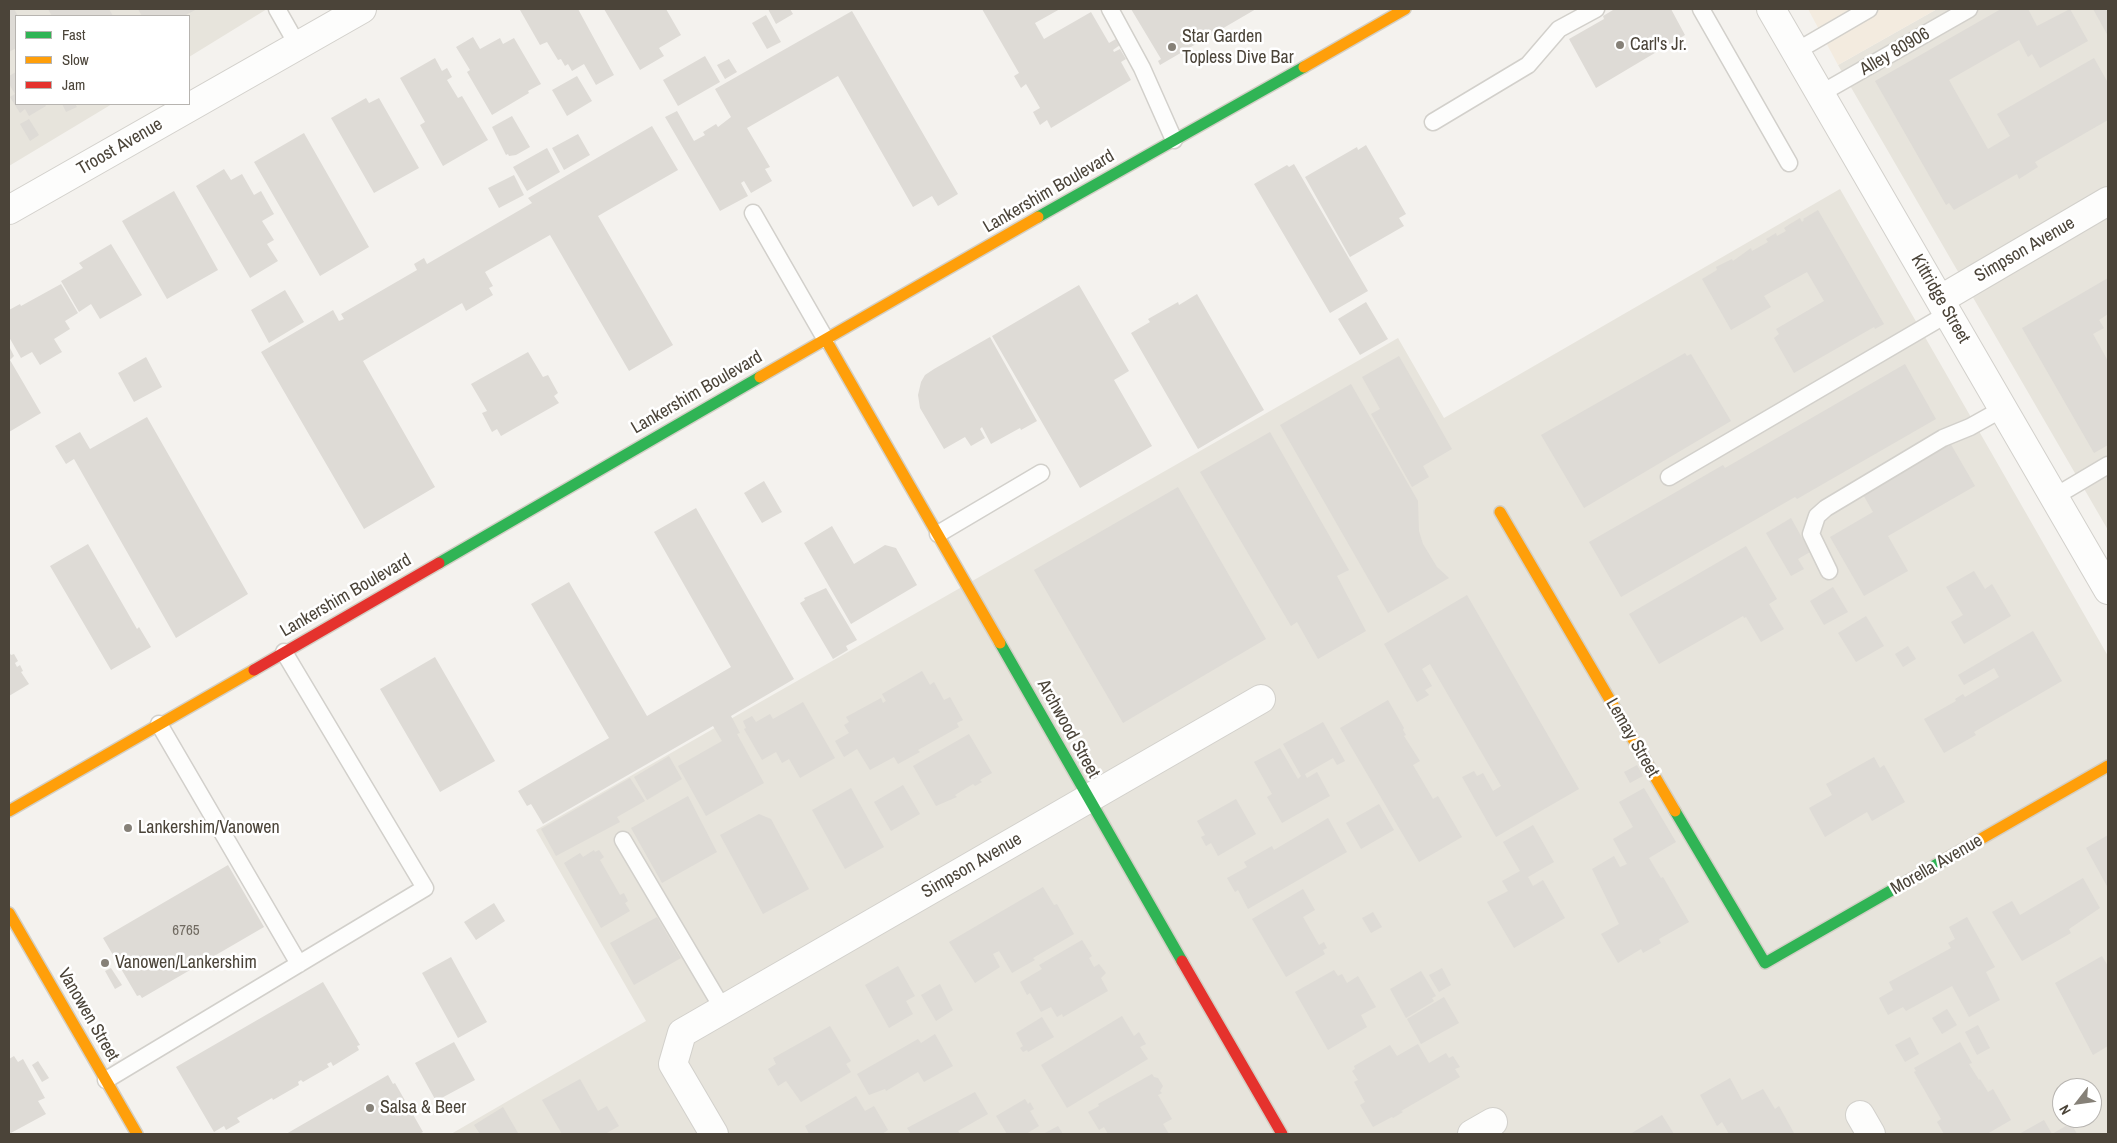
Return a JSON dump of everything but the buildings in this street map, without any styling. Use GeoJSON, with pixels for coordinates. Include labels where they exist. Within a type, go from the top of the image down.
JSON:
{"type":"FeatureCollection","features":[{"type":"Feature","properties":{"kind":"main road","name":"Lankershim Boulevard"},"geometry":{"type":"LineString","coordinates":[[9,811],[1405,9]]}},
{"type":"Feature","properties":{"kind":"main road","name":"Archwood Street"},"geometry":{"type":"LineString","coordinates":[[826,340],[1282,1134]]}},
{"type":"Feature","properties":{"kind":"main road","name":"Lemay Street"},"geometry":{"type":"LineString","coordinates":[[1500,512],[1765,963]]}},
{"type":"Feature","properties":{"kind":"main road","name":"Morella Avenue"},"geometry":{"type":"LineString","coordinates":[[1765,963],[2108,766]]}},
{"type":"Feature","properties":{"kind":"main road","name":"Vanowen Street"},"geometry":{"type":"LineString","coordinates":[[9,913],[137,1134]]}},
{"type":"Feature","properties":{"kind":"street","name":"Troost Avenue"},"geometry":{"type":"LineString","coordinates":[[9,210],[362,9]]}},
{"type":"Feature","properties":{"kind":"street","name":"Kittridge Street"},"geometry":{"type":"LineString","coordinates":[[1771,9],[2108,590]]}},
{"type":"Feature","properties":{"kind":"street","name":"Simpson Avenue"},"geometry":{"type":"LineString","coordinates":[[1945,306],[2108,201]]}},
{"type":"Feature","properties":{"kind":"street","name":"Simpson Avenue"},"geometry":{"type":"LineString","coordinates":[[714,1134],[673,1064],[682,1033],[1261,699]]}},
{"type":"Feature","properties":{"kind":"lane"},"geometry":{"type":"LineString","coordinates":[[277,9],[298,46]]}},
{"type":"Feature","properties":{"kind":"lane"},"geometry":{"type":"LineString","coordinates":[[1110,9],[1142,68],[1174,140]]}},
{"type":"Feature","properties":{"kind":"lane"},"geometry":{"type":"LineString","coordinates":[[1433,122],[1528,65],[1559,29],[1596,9]]}},
{"type":"Feature","properties":{"kind":"lane"},"geometry":{"type":"LineString","coordinates":[[1701,9],[1789,162]]}},
{"type":"Feature","properties":{"kind":"lane"},"geometry":{"type":"LineString","coordinates":[[1796,52],[1869,9]]}},
{"type":"Feature","properties":{"kind":"lane","name":"Alley 80906"},"geometry":{"type":"LineString","coordinates":[[1820,94],[1969,9]]}},
{"type":"Feature","properties":{"kind":"lane"},"geometry":{"type":"LineString","coordinates":[[753,213],[826,340]]}},
{"type":"Feature","properties":{"kind":"lane"},"geometry":{"type":"LineString","coordinates":[[1670,477],[1945,306]]}},
{"type":"Feature","properties":{"kind":"lane"},"geometry":{"type":"LineString","coordinates":[[1829,571],[1811,534],[1817,516],[1826,508],[1942,438],[1970,427],[2004,408]]}},
{"type":"Feature","properties":{"kind":"lane"},"geometry":{"type":"LineString","coordinates":[[2054,496],[2108,465]]}},
{"type":"Feature","properties":{"kind":"lane"},"geometry":{"type":"LineString","coordinates":[[938,534],[1041,473]]}},
{"type":"Feature","properties":{"kind":"lane"},"geometry":{"type":"LineString","coordinates":[[106,1080],[425,888],[284,652]]}},
{"type":"Feature","properties":{"kind":"lane"},"geometry":{"type":"LineString","coordinates":[[159,724],[299,964]]}},
{"type":"Feature","properties":{"kind":"lane"},"geometry":{"type":"LineString","coordinates":[[623,840],[723,1009]]}},
{"type":"Feature","properties":{"kind":"shaded area"},"geometry":{"type":"Polygon","coordinates":[[[9,9],[267,9],[190,56],[190,15],[15,15],[15,105],[110,105],[9,166],[9,9]]]}},
{"type":"Feature","properties":{"kind":"shaded area"},"geometry":{"type":"Polygon","coordinates":[[[1808,9],[1937,9],[1838,65],[1808,9]]]}},
{"type":"Feature","properties":{"kind":"shaded area"},"geometry":{"type":"Polygon","coordinates":[[[1937,9],[2108,9],[2108,530],[1838,65],[1937,9]]]}},
{"type":"Feature","properties":{"kind":"shaded area"},"geometry":{"type":"Polygon","coordinates":[[[1840,189],[2108,656],[2108,1134],[451,1134],[646,1021],[536,830],[1398,338],[1444,418],[1840,189]]]}},
{"type":"Feature","properties":{"kind":"traffic: fast"},"geometry":{"type":"LineString","coordinates":[[1038,217],[1304,67]]}},
{"type":"Feature","properties":{"kind":"traffic: fast"},"geometry":{"type":"LineString","coordinates":[[439,563],[760,377]]}},
{"type":"Feature","properties":{"kind":"traffic: fast"},"geometry":{"type":"LineString","coordinates":[[1000,643],[1182,961]]}},
{"type":"Feature","properties":{"kind":"traffic: fast"},"geometry":{"type":"LineString","coordinates":[[1675,811],[1765,963],[1946,859]]}},
{"type":"Feature","properties":{"kind":"traffic: slow"},"geometry":{"type":"LineString","coordinates":[[1304,67],[1405,9]]}},
{"type":"Feature","properties":{"kind":"traffic: slow"},"geometry":{"type":"LineString","coordinates":[[760,377],[1038,217]]}},
{"type":"Feature","properties":{"kind":"traffic: slow"},"geometry":{"type":"LineString","coordinates":[[826,340],[1000,643]]}},
{"type":"Feature","properties":{"kind":"traffic: slow"},"geometry":{"type":"LineString","coordinates":[[1500,512],[1675,811]]}},
{"type":"Feature","properties":{"kind":"traffic: slow"},"geometry":{"type":"LineString","coordinates":[[9,811],[254,670]]}},
{"type":"Feature","properties":{"kind":"traffic: slow"},"geometry":{"type":"LineString","coordinates":[[1946,859],[2108,766]]}},
{"type":"Feature","properties":{"kind":"traffic: slow"},"geometry":{"type":"LineString","coordinates":[[9,913],[137,1134]]}},
{"type":"Feature","properties":{"kind":"traffic: jam"},"geometry":{"type":"LineString","coordinates":[[254,670],[439,563]]}},
{"type":"Feature","properties":{"kind":"traffic: jam"},"geometry":{"type":"LineString","coordinates":[[1182,961],[1282,1134]]}},
{"type":"Feature","properties":{"kind":"place","name":"Carl's Jr."},"geometry":{"type":"Point","coordinates":[1620,45]}},
{"type":"Feature","properties":{"kind":"place","name":"Star Garden Topless Dive Bar"},"geometry":{"type":"Point","coordinates":[1172,47]}},
{"type":"Feature","properties":{"kind":"place","name":"Lankershim/Vanowen"},"geometry":{"type":"Point","coordinates":[128,828]}},
{"type":"Feature","properties":{"kind":"place","name":"Vanowen/Lankershim"},"geometry":{"type":"Point","coordinates":[105,963]}},
{"type":"Feature","properties":{"kind":"place","name":"Salsa & Beer"},"geometry":{"type":"Point","coordinates":[370,1108]}}]}
